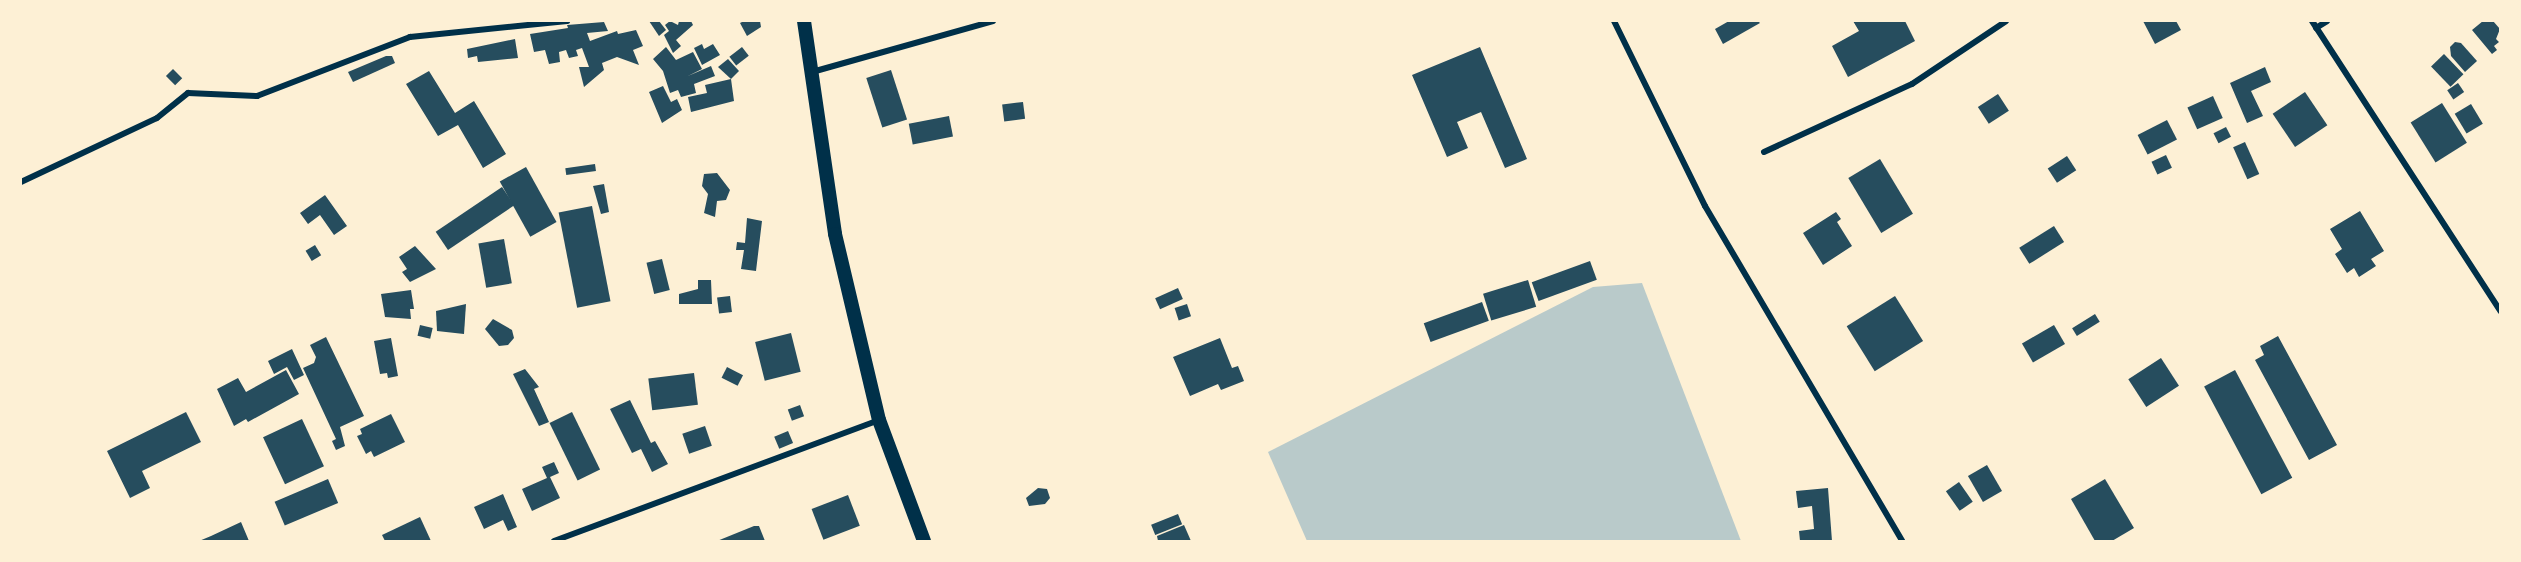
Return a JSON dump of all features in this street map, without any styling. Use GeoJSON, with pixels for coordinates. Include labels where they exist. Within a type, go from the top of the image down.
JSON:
{"type":"FeatureCollection","features":[{"type":"Feature","properties":{"kind":"main road"},"geometry":{"type":"LineString","coordinates":[[804,21],[835,234],[879,420],[924,541]]}},
{"type":"Feature","properties":{"kind":"street"},"geometry":{"type":"LineString","coordinates":[[21,182],[157,118],[188,93],[257,96],[410,37],[567,21]]}},
{"type":"Feature","properties":{"kind":"street"},"geometry":{"type":"LineString","coordinates":[[811,72],[993,21]]}},
{"type":"Feature","properties":{"kind":"street"},"geometry":{"type":"LineString","coordinates":[[1614,21],[1705,206],[1902,541]]}},
{"type":"Feature","properties":{"kind":"street"},"geometry":{"type":"LineString","coordinates":[[1764,152],[1912,84],[2006,21]]}},
{"type":"Feature","properties":{"kind":"street"},"geometry":{"type":"LineString","coordinates":[[2312,21],[2500,311]]}},
{"type":"Feature","properties":{"kind":"street"},"geometry":{"type":"LineString","coordinates":[[2316,28],[2327,21]]}},
{"type":"Feature","properties":{"kind":"street"},"geometry":{"type":"LineString","coordinates":[[554,541],[879,420]]}},
{"type":"Feature","properties":{"kind":"shaded area"},"geometry":{"type":"Polygon","coordinates":[[[1642,283],[1741,541],[1307,541],[1268,452],[1593,287],[1642,283]]]}},
{"type":"Feature","properties":{"kind":"building"},"geometry":{"type":"Polygon","coordinates":[[[649,21],[659,21],[666,30],[659,36],[649,21]]]}},
{"type":"Feature","properties":{"kind":"building"},"geometry":{"type":"Polygon","coordinates":[[[670,21],[678,25],[679,21],[691,21],[693,25],[676,40],[681,46],[673,53],[664,35],[669,31],[665,25],[670,21]]]}},
{"type":"Feature","properties":{"kind":"building"},"geometry":{"type":"Polygon","coordinates":[[[760,21],[761,27],[747,36],[740,23],[760,21]]]}},
{"type":"Feature","properties":{"kind":"building"},"geometry":{"type":"Polygon","coordinates":[[[1729,21],[1758,21],[1760,23],[1723,44],[1715,29],[1729,21]]]}},
{"type":"Feature","properties":{"kind":"building"},"geometry":{"type":"Polygon","coordinates":[[[1853,21],[1905,21],[1915,41],[1848,77],[1832,46],[1859,31],[1853,21]]]}},
{"type":"Feature","properties":{"kind":"building"},"geometry":{"type":"Polygon","coordinates":[[[2143,21],[2176,21],[2181,30],[2155,44],[2143,21]]]}},
{"type":"Feature","properties":{"kind":"building"},"geometry":{"type":"Polygon","coordinates":[[[2483,21],[2493,21],[2500,29],[2496,39],[2499,42],[2494,46],[2497,50],[2492,54],[2472,30],[2483,21]]]}},
{"type":"Feature","properties":{"kind":"building"},"geometry":{"type":"Polygon","coordinates":[[[604,22],[608,31],[587,33],[590,41],[617,31],[618,34],[636,30],[643,46],[633,50],[639,65],[617,57],[602,63],[604,70],[584,87],[579,67],[589,67],[582,48],[576,50],[578,56],[569,58],[566,50],[559,52],[560,62],[549,64],[545,50],[534,52],[530,34],[568,28],[567,25],[604,22]]]}},
{"type":"Feature","properties":{"kind":"building"},"geometry":{"type":"Polygon","coordinates":[[[515,39],[518,58],[478,62],[477,56],[468,58],[467,49],[515,39]]]}},
{"type":"Feature","properties":{"kind":"building"},"geometry":{"type":"Polygon","coordinates":[[[2455,42],[2461,43],[2477,61],[2465,72],[2451,56],[2450,47],[2455,42]]]}},
{"type":"Feature","properties":{"kind":"building"},"geometry":{"type":"Polygon","coordinates":[[[702,44],[704,49],[713,44],[720,55],[702,65],[694,48],[702,44]]]}},
{"type":"Feature","properties":{"kind":"building"},"geometry":{"type":"Polygon","coordinates":[[[666,47],[676,60],[693,52],[702,69],[688,76],[711,66],[715,76],[694,84],[696,93],[681,97],[678,90],[670,93],[663,71],[653,59],[666,47]]]}},
{"type":"Feature","properties":{"kind":"building"},"geometry":{"type":"Polygon","coordinates":[[[742,47],[749,56],[736,66],[729,57],[742,47]]]}},
{"type":"Feature","properties":{"kind":"building"},"geometry":{"type":"Polygon","coordinates":[[[1480,47],[1527,159],[1505,168],[1481,112],[1457,122],[1468,148],[1447,157],[1412,75],[1480,47]]]}},
{"type":"Feature","properties":{"kind":"building"},"geometry":{"type":"Polygon","coordinates":[[[2444,54],[2463,74],[2451,87],[2431,67],[2444,54]]]}},
{"type":"Feature","properties":{"kind":"building"},"geometry":{"type":"Polygon","coordinates":[[[386,56],[392,56],[395,63],[353,82],[348,72],[386,56]]]}},
{"type":"Feature","properties":{"kind":"building"},"geometry":{"type":"Polygon","coordinates":[[[728,59],[739,71],[731,79],[718,67],[728,59]]]}},
{"type":"Feature","properties":{"kind":"building"},"geometry":{"type":"Polygon","coordinates":[[[2265,67],[2271,82],[2251,91],[2263,116],[2247,123],[2230,83],[2265,67]]]}},
{"type":"Feature","properties":{"kind":"building"},"geometry":{"type":"Polygon","coordinates":[[[173,69],[182,78],[175,85],[166,76],[173,69]]]}},
{"type":"Feature","properties":{"kind":"building"},"geometry":{"type":"Polygon","coordinates":[[[891,70],[907,119],[882,127],[866,78],[891,70]]]}},
{"type":"Feature","properties":{"kind":"building"},"geometry":{"type":"Polygon","coordinates":[[[429,71],[455,113],[474,101],[506,154],[483,168],[458,125],[438,136],[406,84],[429,71]]]}},
{"type":"Feature","properties":{"kind":"building"},"geometry":{"type":"Polygon","coordinates":[[[731,79],[734,101],[691,112],[688,97],[707,93],[705,85],[731,79]]]}},
{"type":"Feature","properties":{"kind":"building"},"geometry":{"type":"Polygon","coordinates":[[[2458,83],[2464,92],[2453,99],[2447,90],[2458,83]]]}},
{"type":"Feature","properties":{"kind":"building"},"geometry":{"type":"Polygon","coordinates":[[[663,86],[671,102],[677,99],[682,110],[662,123],[649,92],[663,86]]]}},
{"type":"Feature","properties":{"kind":"building"},"geometry":{"type":"Polygon","coordinates":[[[2305,92],[2327,125],[2295,147],[2273,114],[2305,92]]]}},
{"type":"Feature","properties":{"kind":"building"},"geometry":{"type":"Polygon","coordinates":[[[1998,94],[2009,111],[1989,124],[1978,107],[1998,94]]]}},
{"type":"Feature","properties":{"kind":"building"},"geometry":{"type":"Polygon","coordinates":[[[2213,96],[2223,118],[2197,129],[2187,107],[2213,96]]]}},
{"type":"Feature","properties":{"kind":"building"},"geometry":{"type":"Polygon","coordinates":[[[1023,102],[1025,119],[1004,121],[1002,105],[1023,102]]]}},
{"type":"Feature","properties":{"kind":"building"},"geometry":{"type":"Polygon","coordinates":[[[2442,103],[2467,143],[2436,162],[2411,123],[2442,103]]]}},
{"type":"Feature","properties":{"kind":"building"},"geometry":{"type":"Polygon","coordinates":[[[2471,104],[2483,124],[2467,134],[2455,114],[2471,104]]]}},
{"type":"Feature","properties":{"kind":"building"},"geometry":{"type":"Polygon","coordinates":[[[949,116],[953,137],[913,144],[909,124],[949,116]]]}},
{"type":"Feature","properties":{"kind":"building"},"geometry":{"type":"Polygon","coordinates":[[[2167,120],[2177,140],[2148,155],[2138,135],[2167,120]]]}},
{"type":"Feature","properties":{"kind":"building"},"geometry":{"type":"Polygon","coordinates":[[[2226,127],[2231,137],[2219,143],[2214,133],[2226,127]]]}},
{"type":"Feature","properties":{"kind":"building"},"geometry":{"type":"Polygon","coordinates":[[[2245,142],[2259,174],[2247,179],[2233,147],[2245,142]]]}},
{"type":"Feature","properties":{"kind":"building"},"geometry":{"type":"Polygon","coordinates":[[[2166,155],[2172,168],[2157,174],[2151,162],[2166,155]]]}},
{"type":"Feature","properties":{"kind":"building"},"geometry":{"type":"Polygon","coordinates":[[[2067,156],[2076,170],[2057,183],[2048,169],[2067,156]]]}},
{"type":"Feature","properties":{"kind":"building"},"geometry":{"type":"Polygon","coordinates":[[[1880,159],[1913,214],[1881,233],[1848,178],[1880,159]]]}},
{"type":"Feature","properties":{"kind":"building"},"geometry":{"type":"Polygon","coordinates":[[[595,164],[596,171],[566,175],[565,168],[595,164]]]}},
{"type":"Feature","properties":{"kind":"building"},"geometry":{"type":"Polygon","coordinates":[[[526,167],[557,222],[530,237],[500,182],[526,167]]]}},
{"type":"Feature","properties":{"kind":"building"},"geometry":{"type":"Polygon","coordinates":[[[717,173],[730,190],[726,200],[717,201],[715,217],[704,213],[708,194],[702,186],[704,174],[717,173]]]}},
{"type":"Feature","properties":{"kind":"building"},"geometry":{"type":"Polygon","coordinates":[[[604,184],[609,212],[601,214],[593,186],[604,184]]]}},
{"type":"Feature","properties":{"kind":"building"},"geometry":{"type":"Polygon","coordinates":[[[502,187],[514,205],[448,250],[436,232],[502,187]]]}},
{"type":"Feature","properties":{"kind":"building"},"geometry":{"type":"Polygon","coordinates":[[[325,195],[347,226],[334,235],[320,215],[308,224],[300,213],[325,195]]]}},
{"type":"Feature","properties":{"kind":"building"},"geometry":{"type":"Polygon","coordinates":[[[592,206],[611,301],[577,308],[559,212],[592,206]]]}},
{"type":"Feature","properties":{"kind":"building"},"geometry":{"type":"Polygon","coordinates":[[[2360,211],[2384,251],[2371,259],[2376,266],[2359,277],[2354,268],[2347,273],[2335,254],[2342,249],[2330,229],[2360,211]]]}},
{"type":"Feature","properties":{"kind":"building"},"geometry":{"type":"Polygon","coordinates":[[[1836,212],[1841,219],[1837,222],[1852,246],[1823,265],[1803,233],[1836,212]]]}},
{"type":"Feature","properties":{"kind":"building"},"geometry":{"type":"Polygon","coordinates":[[[747,218],[762,221],[756,271],[741,269],[744,250],[736,250],[737,242],[745,243],[747,218]]]}},
{"type":"Feature","properties":{"kind":"building"},"geometry":{"type":"Polygon","coordinates":[[[2054,226],[2064,242],[2029,264],[2019,248],[2054,226]]]}},
{"type":"Feature","properties":{"kind":"building"},"geometry":{"type":"Polygon","coordinates":[[[504,239],[512,283],[486,288],[478,244],[504,239]]]}},
{"type":"Feature","properties":{"kind":"building"},"geometry":{"type":"Polygon","coordinates":[[[315,245],[321,255],[312,261],[306,251],[315,245]]]}},
{"type":"Feature","properties":{"kind":"building"},"geometry":{"type":"Polygon","coordinates":[[[415,246],[436,269],[410,282],[402,272],[407,269],[399,257],[415,246]]]}},
{"type":"Feature","properties":{"kind":"building"},"geometry":{"type":"Polygon","coordinates":[[[662,259],[670,290],[654,294],[646,263],[662,259]]]}},
{"type":"Feature","properties":{"kind":"building"},"geometry":{"type":"Polygon","coordinates":[[[1590,261],[1597,280],[1539,301],[1532,282],[1590,261]]]}},
{"type":"Feature","properties":{"kind":"building"},"geometry":{"type":"Polygon","coordinates":[[[698,280],[711,280],[712,304],[679,304],[679,294],[698,289],[698,280]]]}},
{"type":"Feature","properties":{"kind":"building"},"geometry":{"type":"Polygon","coordinates":[[[1528,280],[1536,307],[1491,321],[1483,294],[1528,280]]]}},
{"type":"Feature","properties":{"kind":"building"},"geometry":{"type":"Polygon","coordinates":[[[1178,288],[1183,299],[1160,309],[1155,298],[1178,288]]]}},
{"type":"Feature","properties":{"kind":"building"},"geometry":{"type":"Polygon","coordinates":[[[411,290],[414,309],[410,309],[411,319],[385,317],[381,294],[411,290]]]}},
{"type":"Feature","properties":{"kind":"building"},"geometry":{"type":"Polygon","coordinates":[[[730,296],[732,312],[719,313],[717,298],[730,296]]]}},
{"type":"Feature","properties":{"kind":"building"},"geometry":{"type":"Polygon","coordinates":[[[1895,296],[1923,341],[1875,371],[1847,326],[1895,296]]]}},
{"type":"Feature","properties":{"kind":"building"},"geometry":{"type":"Polygon","coordinates":[[[1482,302],[1489,321],[1431,342],[1424,323],[1482,302]]]}},
{"type":"Feature","properties":{"kind":"building"},"geometry":{"type":"Polygon","coordinates":[[[466,304],[464,334],[437,331],[436,311],[466,304]]]}},
{"type":"Feature","properties":{"kind":"building"},"geometry":{"type":"Polygon","coordinates":[[[1187,304],[1191,316],[1179,320],[1175,308],[1187,304]]]}},
{"type":"Feature","properties":{"kind":"building"},"geometry":{"type":"Polygon","coordinates":[[[2095,314],[2100,322],[2077,336],[2072,328],[2095,314]]]}},
{"type":"Feature","properties":{"kind":"building"},"geometry":{"type":"Polygon","coordinates":[[[493,319],[512,330],[514,338],[508,345],[499,346],[485,329],[493,319]]]}},
{"type":"Feature","properties":{"kind":"building"},"geometry":{"type":"Polygon","coordinates":[[[420,325],[433,328],[430,339],[418,336],[420,325]]]}},
{"type":"Feature","properties":{"kind":"building"},"geometry":{"type":"Polygon","coordinates":[[[2054,325],[2065,344],[2033,363],[2022,344],[2054,325]]]}},
{"type":"Feature","properties":{"kind":"building"},"geometry":{"type":"Polygon","coordinates":[[[791,333],[801,372],[765,381],[755,342],[791,333]]]}},
{"type":"Feature","properties":{"kind":"building"},"geometry":{"type":"Polygon","coordinates":[[[2278,336],[2337,445],[2309,460],[2255,360],[2264,355],[2260,346],[2278,336]]]}},
{"type":"Feature","properties":{"kind":"building"},"geometry":{"type":"Polygon","coordinates":[[[326,337],[364,416],[340,427],[345,446],[336,450],[332,441],[336,439],[303,368],[314,363],[316,357],[310,345],[326,337]]]}},
{"type":"Feature","properties":{"kind":"building"},"geometry":{"type":"Polygon","coordinates":[[[391,338],[398,376],[388,378],[387,373],[380,374],[374,341],[391,338]]]}},
{"type":"Feature","properties":{"kind":"building"},"geometry":{"type":"Polygon","coordinates":[[[1220,338],[1232,368],[1238,366],[1244,381],[1221,390],[1218,384],[1190,396],[1173,357],[1220,338]]]}},
{"type":"Feature","properties":{"kind":"building"},"geometry":{"type":"Polygon","coordinates":[[[292,349],[304,375],[294,380],[287,367],[274,374],[268,361],[292,349]]]}},
{"type":"Feature","properties":{"kind":"building"},"geometry":{"type":"Polygon","coordinates":[[[2161,358],[2179,386],[2146,407],[2128,379],[2161,358]]]}},
{"type":"Feature","properties":{"kind":"building"},"geometry":{"type":"Polygon","coordinates":[[[727,367],[743,375],[738,386],[722,378],[727,367]]]}},
{"type":"Feature","properties":{"kind":"building"},"geometry":{"type":"Polygon","coordinates":[[[525,369],[539,387],[534,389],[549,422],[539,426],[513,374],[525,369]]]}},
{"type":"Feature","properties":{"kind":"building"},"geometry":{"type":"Polygon","coordinates":[[[286,370],[299,394],[248,422],[246,419],[234,426],[217,389],[238,378],[246,392],[286,370]]]}},
{"type":"Feature","properties":{"kind":"building"},"geometry":{"type":"Polygon","coordinates":[[[2235,370],[2292,478],[2261,494],[2204,386],[2235,370]]]}},
{"type":"Feature","properties":{"kind":"building"},"geometry":{"type":"Polygon","coordinates":[[[694,373],[698,405],[652,410],[648,379],[694,373]]]}},
{"type":"Feature","properties":{"kind":"building"},"geometry":{"type":"Polygon","coordinates":[[[630,400],[651,443],[655,441],[668,464],[652,472],[641,449],[632,453],[610,409],[630,400]]]}},
{"type":"Feature","properties":{"kind":"building"},"geometry":{"type":"Polygon","coordinates":[[[800,405],[804,416],[792,421],[788,409],[800,405]]]}},
{"type":"Feature","properties":{"kind":"building"},"geometry":{"type":"Polygon","coordinates":[[[186,412],[201,442],[142,471],[150,488],[130,498],[107,451],[186,412]]]}},
{"type":"Feature","properties":{"kind":"building"},"geometry":{"type":"Polygon","coordinates":[[[572,412],[600,470],[578,480],[550,423],[572,412]]]}},
{"type":"Feature","properties":{"kind":"building"},"geometry":{"type":"Polygon","coordinates":[[[391,414],[405,442],[374,457],[371,451],[366,454],[357,436],[362,434],[360,429],[391,414]]]}},
{"type":"Feature","properties":{"kind":"building"},"geometry":{"type":"Polygon","coordinates":[[[302,419],[324,466],[285,484],[263,437],[302,419]]]}},
{"type":"Feature","properties":{"kind":"building"},"geometry":{"type":"Polygon","coordinates":[[[705,426],[712,446],[689,454],[682,434],[705,426]]]}},
{"type":"Feature","properties":{"kind":"building"},"geometry":{"type":"Polygon","coordinates":[[[788,431],[793,443],[779,449],[774,437],[788,431]]]}},
{"type":"Feature","properties":{"kind":"building"},"geometry":{"type":"Polygon","coordinates":[[[554,462],[559,473],[550,477],[560,498],[532,511],[522,489],[547,478],[542,467],[554,462]]]}},
{"type":"Feature","properties":{"kind":"building"},"geometry":{"type":"Polygon","coordinates":[[[1987,465],[2002,491],[1983,502],[1968,476],[1987,465]]]}},
{"type":"Feature","properties":{"kind":"building"},"geometry":{"type":"Polygon","coordinates":[[[328,479],[338,503],[285,526],[275,502],[328,479]]]}},
{"type":"Feature","properties":{"kind":"building"},"geometry":{"type":"Polygon","coordinates":[[[2105,479],[2134,528],[2112,541],[2095,541],[2071,499],[2105,479]]]}},
{"type":"Feature","properties":{"kind":"building"},"geometry":{"type":"Polygon","coordinates":[[[1959,482],[1973,502],[1960,511],[1946,491],[1959,482]]]}},
{"type":"Feature","properties":{"kind":"building"},"geometry":{"type":"Polygon","coordinates":[[[1038,488],[1047,489],[1050,498],[1045,504],[1029,506],[1026,498],[1038,488]]]}},
{"type":"Feature","properties":{"kind":"building"},"geometry":{"type":"Polygon","coordinates":[[[1828,488],[1832,541],[1800,541],[1799,531],[1814,529],[1812,506],[1798,508],[1796,491],[1828,488]]]}},
{"type":"Feature","properties":{"kind":"building"},"geometry":{"type":"Polygon","coordinates":[[[503,494],[517,527],[508,531],[503,520],[484,529],[474,507],[503,494]]]}},
{"type":"Feature","properties":{"kind":"building"},"geometry":{"type":"Polygon","coordinates":[[[848,495],[860,526],[823,540],[812,509],[848,495]]]}},
{"type":"Feature","properties":{"kind":"building"},"geometry":{"type":"Polygon","coordinates":[[[1178,514],[1182,524],[1155,535],[1151,525],[1178,514]]]}},
{"type":"Feature","properties":{"kind":"building"},"geometry":{"type":"Polygon","coordinates":[[[420,517],[431,541],[385,541],[382,535],[420,517]]]}},
{"type":"Feature","properties":{"kind":"building"},"geometry":{"type":"Polygon","coordinates":[[[241,522],[249,541],[199,541],[211,536],[241,522]]]}},
{"type":"Feature","properties":{"kind":"building"},"geometry":{"type":"Polygon","coordinates":[[[1184,525],[1191,541],[1158,541],[1157,536],[1184,525]]]}},
{"type":"Feature","properties":{"kind":"building"},"geometry":{"type":"Polygon","coordinates":[[[759,526],[765,541],[717,541],[759,526]]]}}]}
